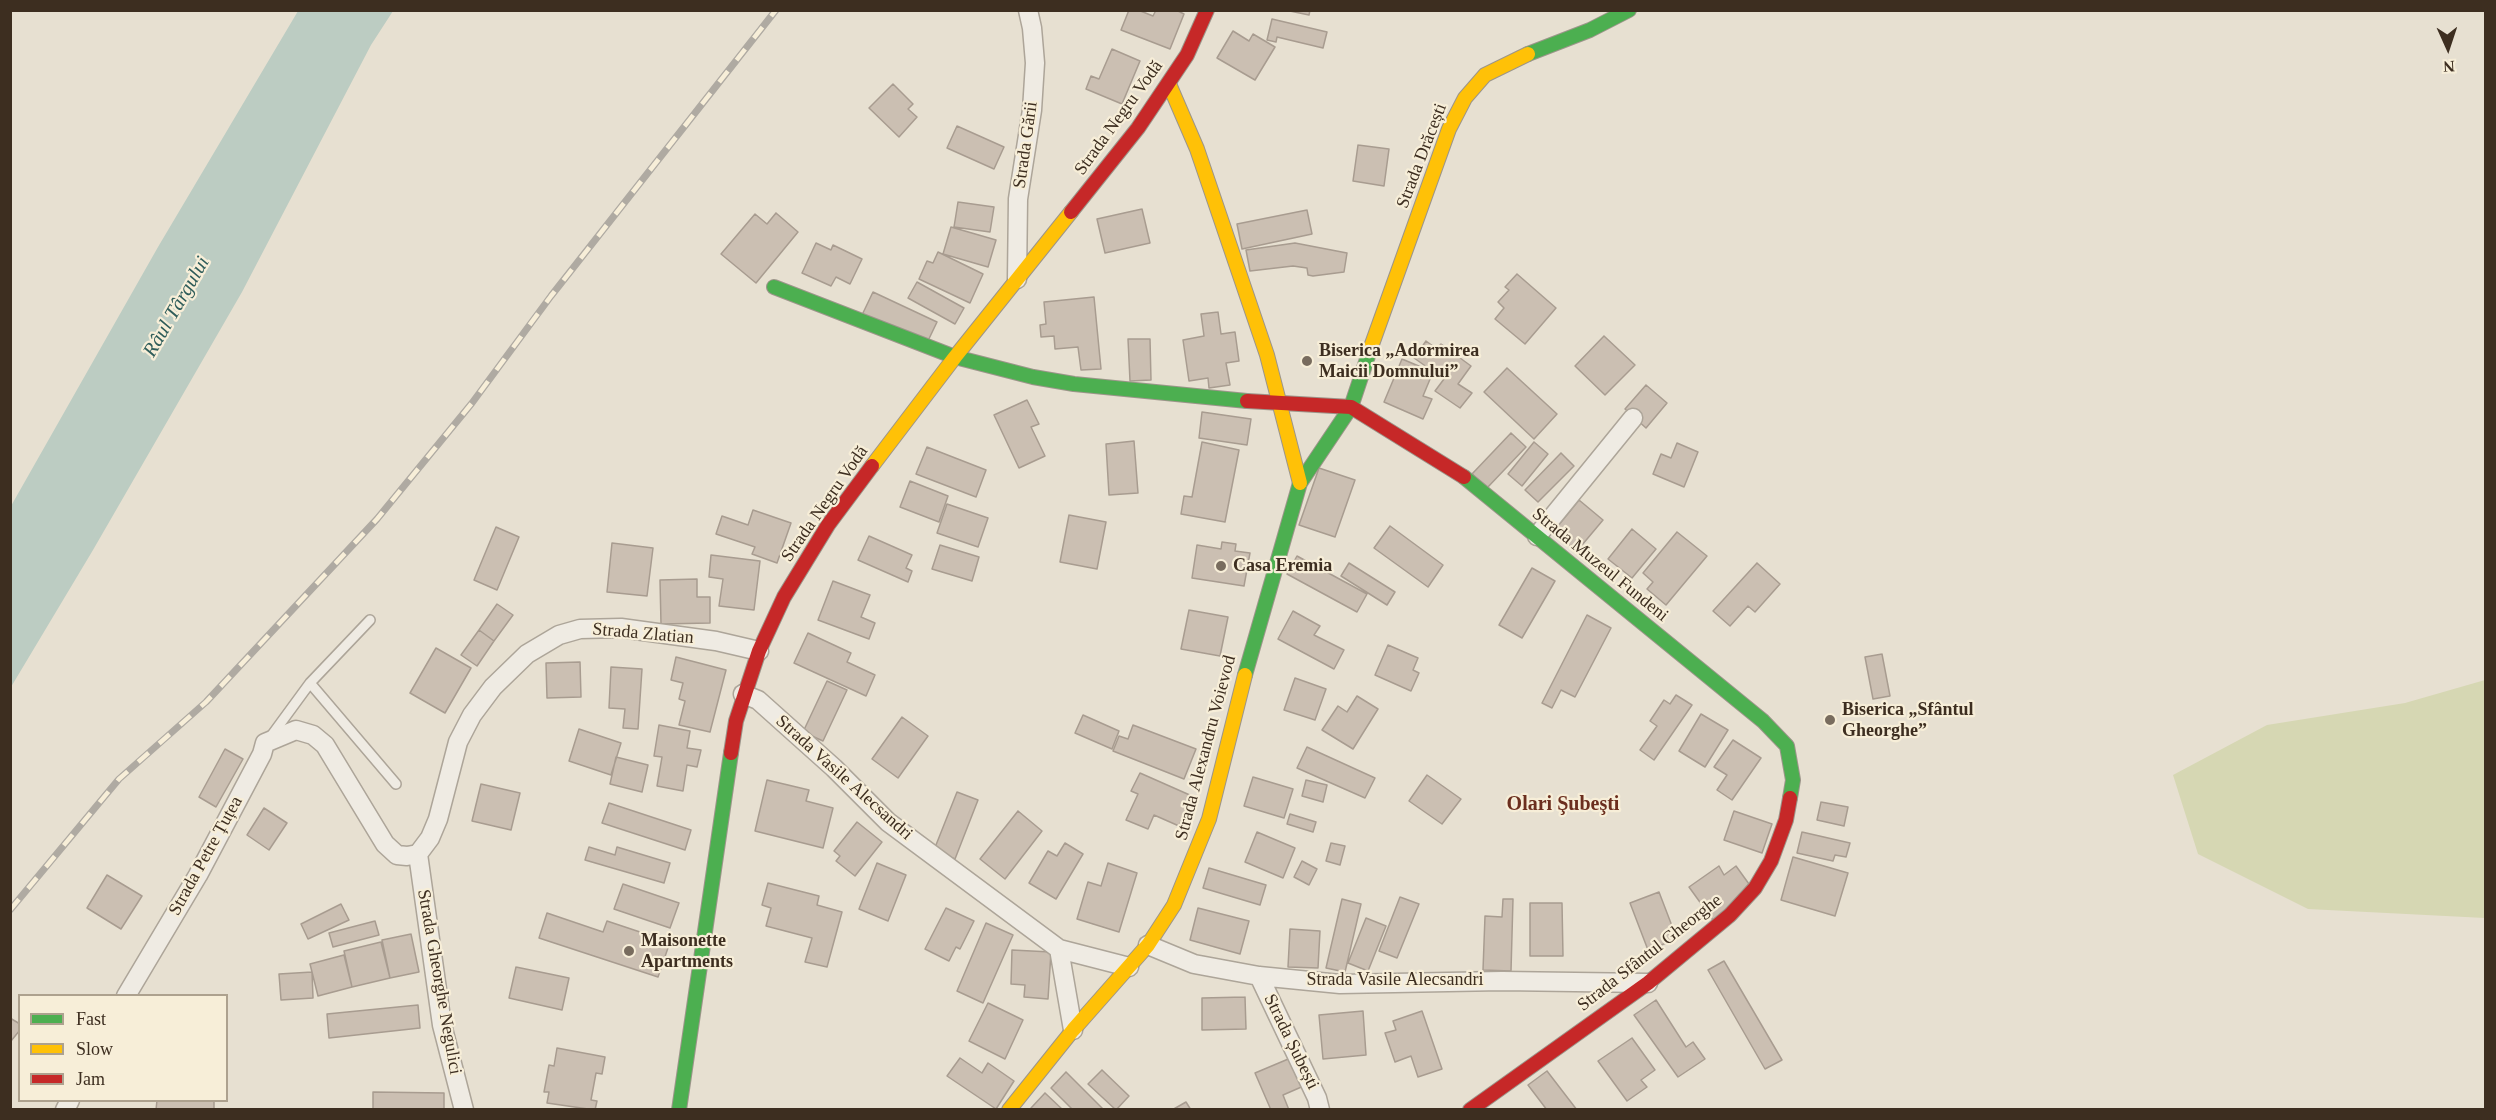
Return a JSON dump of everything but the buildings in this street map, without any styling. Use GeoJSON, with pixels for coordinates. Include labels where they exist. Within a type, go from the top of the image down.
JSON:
{"type":"FeatureCollection","features":[{"type":"Feature","properties":{"kind":"main road","name":"Strada Negru Vodă"},"geometry":{"type":"LineString","coordinates":[[679,1110],[696,1006],[730,752],[743,694],[759,651],[784,597],[828,525],[955,357],[1138,128],[1187,55],[1207,10]]}},
{"type":"Feature","properties":{"kind":"main road","name":"Strada Drăcești"},"geometry":{"type":"LineString","coordinates":[[1300,483],[1351,407],[1380,319],[1449,129],[1465,98],[1485,75],[1510,62],[1590,30],[1629,10]]}},
{"type":"Feature","properties":{"kind":"main road"},"geometry":{"type":"LineString","coordinates":[[1169,84],[1201,159],[1267,355],[1300,483]]}},
{"type":"Feature","properties":{"kind":"main road"},"geometry":{"type":"LineString","coordinates":[[774,287],[955,357],[1033,377],[1074,384],[1278,404],[1351,407]]}},
{"type":"Feature","properties":{"kind":"main road","name":"Strada Muzeul Fundeni"},"geometry":{"type":"LineString","coordinates":[[1351,407],[1467,480],[1762,721],[1787,746],[1793,780]]}},
{"type":"Feature","properties":{"kind":"main road","name":"Strada Alexandru Voievod"},"geometry":{"type":"LineString","coordinates":[[1009,1110],[1073,1030],[1148,945],[1174,905],[1209,819],[1252,647],[1300,483]]}},
{"type":"Feature","properties":{"kind":"main road","name":"Strada Sfântul Gheorghe"},"geometry":{"type":"LineString","coordinates":[[1470,1110],[1648,983],[1730,915],[1755,888],[1771,861],[1786,820],[1793,780]]}},
{"type":"Feature","properties":{"kind":"street","name":"Strada Gării"},"geometry":{"type":"LineString","coordinates":[[1017,279],[1018,199],[1032,110],[1035,63],[1028,10]]}},
{"type":"Feature","properties":{"kind":"street"},"geometry":{"type":"LineString","coordinates":[[1536,536],[1634,418]]}},
{"type":"Feature","properties":{"kind":"street","name":"Strada Zlatian"},"geometry":{"type":"LineString","coordinates":[[411,855],[430,838],[438,819],[458,742],[472,715],[493,687],[527,654],[559,635],[580,629],[621,628],[716,641],[759,651]]}},
{"type":"Feature","properties":{"kind":"street","name":"Strada Vasile Alecsandri"},"geometry":{"type":"LineString","coordinates":[[743,694],[758,700],[767,707],[834,768],[888,822],[1059,949],[1129,966]]}},
{"type":"Feature","properties":{"kind":"street"},"geometry":{"type":"LineString","coordinates":[[265,743],[296,730],[313,735],[325,745],[385,844],[397,855],[411,855]]}},
{"type":"Feature","properties":{"kind":"street","name":"Strada Petre Țuțea"},"geometry":{"type":"LineString","coordinates":[[127,994],[198,874],[262,754],[265,743]]}},
{"type":"Feature","properties":{"kind":"street","name":"Strada Gheorghe Negulici"},"geometry":{"type":"LineString","coordinates":[[411,855],[442,1025],[464,1110]]}},
{"type":"Feature","properties":{"kind":"street","name":"Strada Vasile Alecsandri"},"geometry":{"type":"LineString","coordinates":[[1148,945],[1194,964],[1259,976],[1340,984],[1502,981],[1648,983]]}},
{"type":"Feature","properties":{"kind":"street"},"geometry":{"type":"LineString","coordinates":[[1059,949],[1073,1030]]}},
{"type":"Feature","properties":{"kind":"street","name":"Strada Șubești"},"geometry":{"type":"LineString","coordinates":[[1259,976],[1317,1098],[1320,1110]]}},
{"type":"Feature","properties":{"kind":"lane"},"geometry":{"type":"LineString","coordinates":[[265,743],[310,683],[370,620]]}},
{"type":"Feature","properties":{"kind":"lane"},"geometry":{"type":"LineString","coordinates":[[310,683],[396,783]]}},
{"type":"Feature","properties":{"kind":"green space"},"geometry":{"type":"Polygon","coordinates":[[[2485,680],[2485,918],[2308,909],[2198,854],[2173,775],[2267,725],[2405,703],[2485,680]]]}},
{"type":"Feature","properties":{"kind":"water","name":"Râul Târgului"},"geometry":{"type":"Polygon","coordinates":[[[298,11],[393,11],[371,45],[242,292],[11,687],[11,506],[158,247],[298,11]]]}},
{"type":"Feature","properties":{"kind":"railway"},"geometry":{"type":"LineString","coordinates":[[10,910],[119,779],[206,702],[377,519],[472,403],[551,296],[776,10]]}},
{"type":"Feature","properties":{"kind":"traffic: fast"},"geometry":{"type":"LineString","coordinates":[[1528,54],[1590,30],[1629,10]]}},
{"type":"Feature","properties":{"kind":"traffic: fast"},"geometry":{"type":"LineString","coordinates":[[774,287],[955,357],[1033,377],[1074,384],[1247,401]]}},
{"type":"Feature","properties":{"kind":"traffic: fast"},"geometry":{"type":"LineString","coordinates":[[1245,675],[1300,483],[1351,407],[1371,347]]}},
{"type":"Feature","properties":{"kind":"traffic: fast"},"geometry":{"type":"LineString","coordinates":[[1464,477],[1763,721],[1787,746],[1793,780],[1790,798]]}},
{"type":"Feature","properties":{"kind":"traffic: fast"},"geometry":{"type":"LineString","coordinates":[[679,1110],[731,753]]}},
{"type":"Feature","properties":{"kind":"traffic: slow"},"geometry":{"type":"LineString","coordinates":[[1371,347],[1449,129],[1465,98],[1485,75],[1528,54]]}},
{"type":"Feature","properties":{"kind":"traffic: slow"},"geometry":{"type":"LineString","coordinates":[[1169,84],[1197,149],[1267,355],[1300,483]]}},
{"type":"Feature","properties":{"kind":"traffic: slow"},"geometry":{"type":"LineString","coordinates":[[872,466],[955,357],[1071,212]]}},
{"type":"Feature","properties":{"kind":"traffic: slow"},"geometry":{"type":"LineString","coordinates":[[1009,1110],[1073,1030],[1148,945],[1174,905],[1209,819],[1245,675]]}},
{"type":"Feature","properties":{"kind":"traffic: jam"},"geometry":{"type":"LineString","coordinates":[[1071,212],[1138,128],[1187,55],[1207,10]]}},
{"type":"Feature","properties":{"kind":"traffic: jam"},"geometry":{"type":"LineString","coordinates":[[1247,401],[1351,407],[1464,477]]}},
{"type":"Feature","properties":{"kind":"traffic: jam"},"geometry":{"type":"LineString","coordinates":[[731,753],[736,721],[759,651],[784,597],[828,525],[872,466]]}},
{"type":"Feature","properties":{"kind":"traffic: jam"},"geometry":{"type":"LineString","coordinates":[[1470,1110],[1648,983],[1730,915],[1755,888],[1771,861],[1786,820],[1790,798]]}},
{"type":"Feature","properties":{"kind":"place","name":"Biserica „Adormirea Maicii Domnului”"},"geometry":{"type":"Point","coordinates":[1307,361]}},
{"type":"Feature","properties":{"kind":"place","name":"Casa Eremia"},"geometry":{"type":"Point","coordinates":[1221,566]}},
{"type":"Feature","properties":{"kind":"place","name":"Biserica „Sfântul Gheorghe”"},"geometry":{"type":"Point","coordinates":[1830,720]}},
{"type":"Feature","properties":{"kind":"place","name":"Maisonette Apartments"},"geometry":{"type":"Point","coordinates":[629,951]}},
{"type":"Feature","properties":{"kind":"district","name":"Olari Şubeşti"},"geometry":{"type":"Point","coordinates":[1563,805]}}]}
